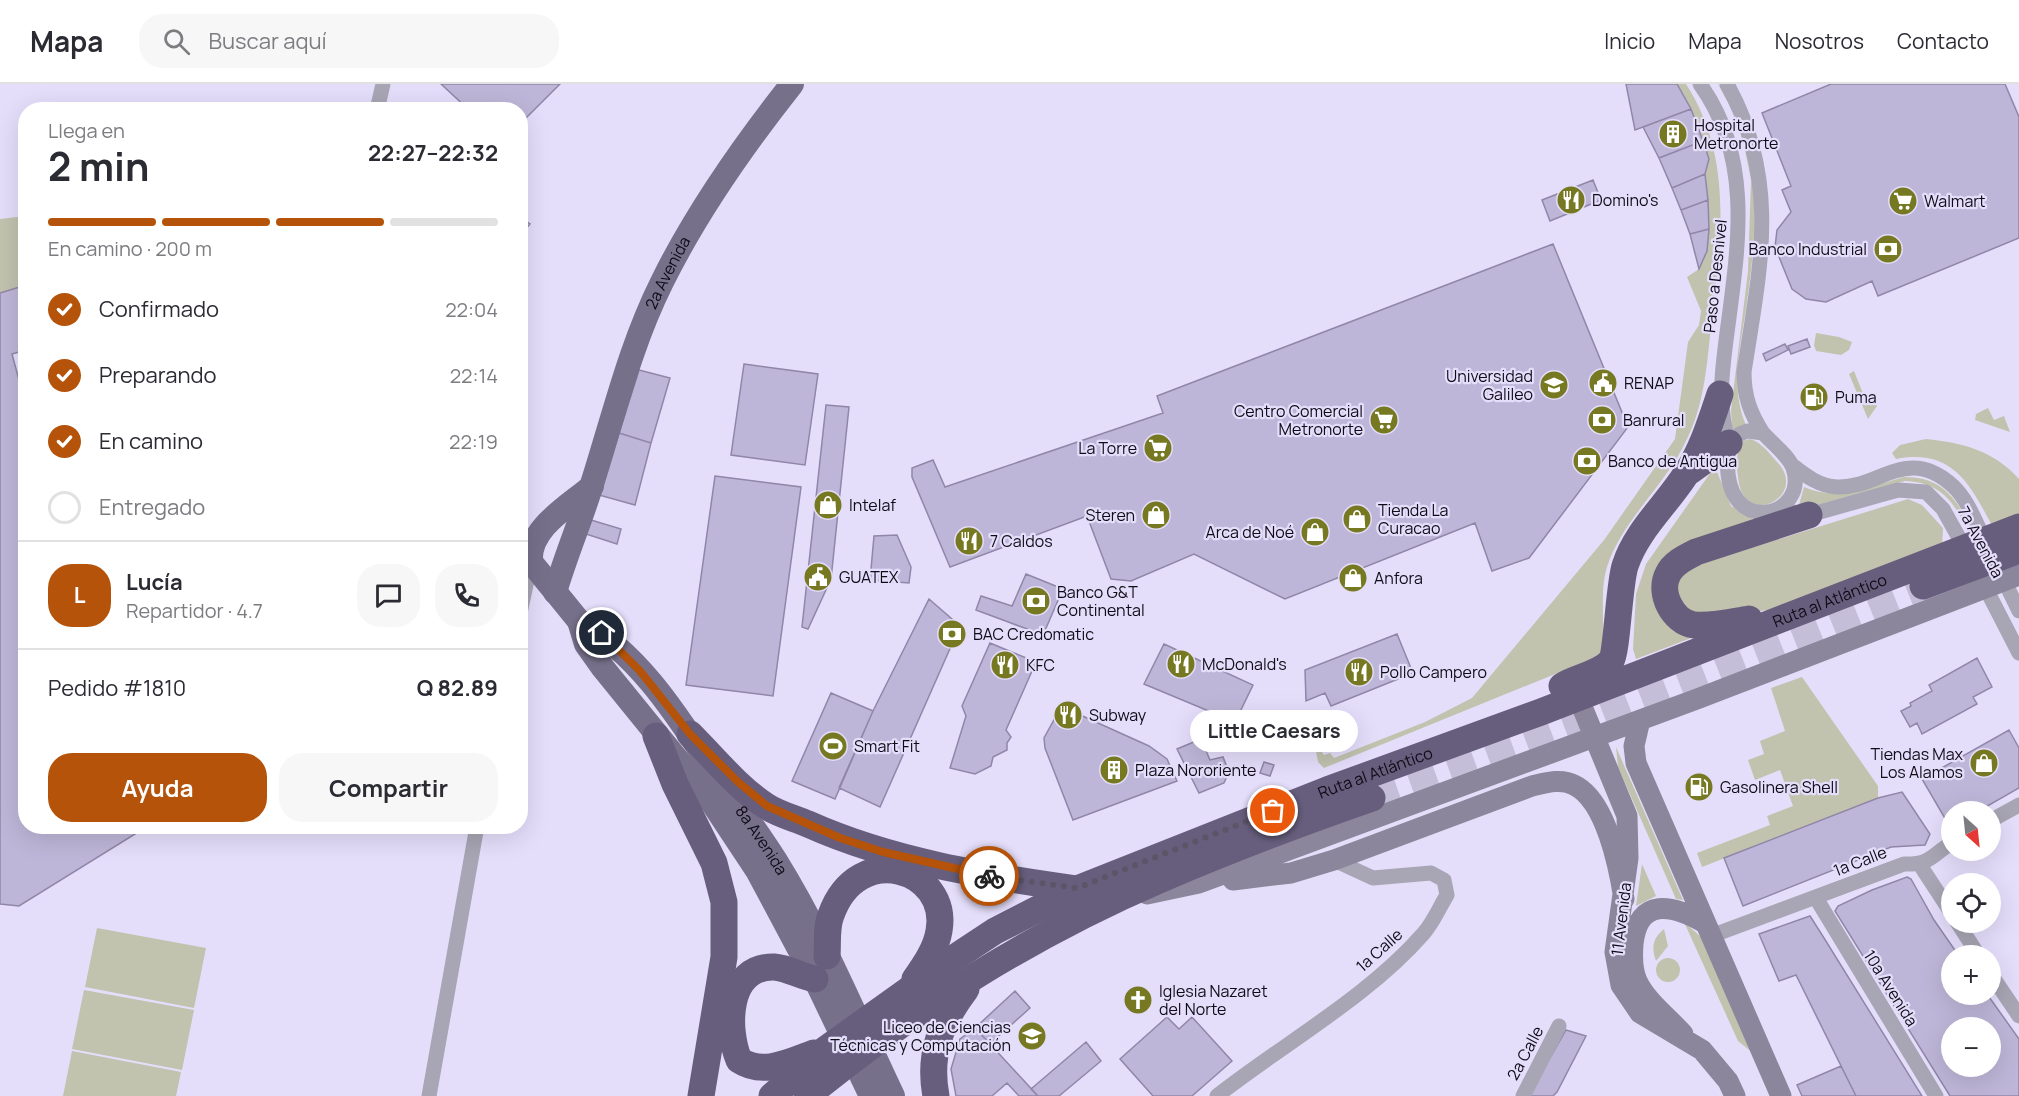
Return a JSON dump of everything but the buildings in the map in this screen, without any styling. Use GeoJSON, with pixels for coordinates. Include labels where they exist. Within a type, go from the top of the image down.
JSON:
{"type":"FeatureCollection","features":[{"type":"Feature","properties":{"kind":"highway"},"geometry":{"type":"LineString","coordinates":[[1541,712],[1563,685],[1602,668],[1610,661],[1615,650],[1618,594],[1626,564],[1652,520],[1687,473],[1708,432],[1720,394]]}},
{"type":"Feature","properties":{"kind":"highway"},"geometry":{"type":"LineString","coordinates":[[1687,473],[1729,442]]}},
{"type":"Feature","properties":{"kind":"highway"},"geometry":{"type":"LineString","coordinates":[[1752,532],[1775,510]]}},
{"type":"Feature","properties":{"kind":"highway"},"geometry":{"type":"LineString","coordinates":[[1806,609],[1715,625],[1691,625],[1678,617],[1668,604],[1664,589],[1667,575],[1679,561],[1704,548],[1809,515]]}},
{"type":"Feature","properties":{"kind":"highway","name":"Ruta al Atlántico"},"geometry":{"type":"LineString","coordinates":[[772,1096],[826,1049],[995,931],[1077,888],[1327,790],[1541,712],[2019,527]]}},
{"type":"Feature","properties":{"kind":"highway"},"geometry":{"type":"LineString","coordinates":[[1923,586],[2019,550]]}},
{"type":"Feature","properties":{"kind":"highway"},"geometry":{"type":"LineString","coordinates":[[690,734],[738,782],[767,806],[840,838],[883,852],[969,873],[1077,888]]}},
{"type":"Feature","properties":{"kind":"highway"},"geometry":{"type":"LineString","coordinates":[[656,736],[675,784],[714,863],[724,902],[724,957],[701,1096]]}},
{"type":"Feature","properties":{"kind":"highway","name":"Ruta al Atlántico"},"geometry":{"type":"LineString","coordinates":[[807,1096],[835,1073],[976,976],[1113,901],[1159,880],[1372,798]]}},
{"type":"Feature","properties":{"kind":"highway"},"geometry":{"type":"LineString","coordinates":[[826,1049],[772,1067],[757,1068],[738,1060],[731,1040],[730,1012],[736,994],[745,980],[757,971],[772,967],[821,967],[830,918],[837,901],[849,884],[877,869],[893,869],[909,874],[930,894],[939,913],[940,929],[927,963],[904,994]]}},
{"type":"Feature","properties":{"kind":"highway"},"geometry":{"type":"LineString","coordinates":[[936,1096],[933,1073],[936,1047],[947,1015],[976,976]]}},
{"type":"Feature","properties":{"kind":"main road","name":"2a Avenida"},"geometry":{"type":"LineString","coordinates":[[555,591],[592,486],[628,364],[662,281],[688,232],[720,182],[792,84]]}},
{"type":"Feature","properties":{"kind":"main road"},"geometry":{"type":"LineString","coordinates":[[528,554],[539,532],[592,486]]}},
{"type":"Feature","properties":{"kind":"main road","name":"8a Avenida"},"geometry":{"type":"LineString","coordinates":[[528,558],[579,621],[586,644],[656,736],[711,801],[821,967]]}},
{"type":"Feature","properties":{"kind":"main road","name":"Ruta al Atlántico"},"geometry":{"type":"LineString","coordinates":[[1113,901],[1199,883],[1640,720],[2019,575]]}},
{"type":"Feature","properties":{"kind":"main road","name":"8a Avenida"},"geometry":{"type":"LineString","coordinates":[[579,621],[602,633],[640,671],[690,734],[776,861],[841,1010],[870,1096]]}},
{"type":"Feature","properties":{"kind":"main road","name":"11 Avenida"},"geometry":{"type":"LineString","coordinates":[[1578,697],[1627,816],[1628,858],[1615,952],[1621,985],[1640,1013],[1689,1041],[1717,1066],[1735,1096]]}},
{"type":"Feature","properties":{"kind":"main road"},"geometry":{"type":"LineString","coordinates":[[1640,720],[1634,746],[1636,764],[1781,1096]]}},
{"type":"Feature","properties":{"kind":"main road"},"geometry":{"type":"LineString","coordinates":[[1199,883],[1291,873],[1334,860],[1521,790],[1554,781],[1573,784],[1584,792],[1596,808],[1612,844],[1624,898]]}},
{"type":"Feature","properties":{"kind":"main road"},"geometry":{"type":"LineString","coordinates":[[1689,1041],[1648,999],[1637,981],[1632,954],[1634,930],[1642,917],[1657,908],[1678,909],[1708,930]]}},
{"type":"Feature","properties":{"kind":"main road","name":"8a Avenida"},"geometry":{"type":"LineString","coordinates":[[841,1010],[894,1096]]}},
{"type":"Feature","properties":{"kind":"street"},"geometry":{"type":"LineString","coordinates":[[379,102],[383,84]]}},
{"type":"Feature","properties":{"kind":"street","name":"Paso a Desnivel"},"geometry":{"type":"LineString","coordinates":[[1700,84],[1723,124],[1732,151],[1740,223],[1720,394],[1729,442]]}},
{"type":"Feature","properties":{"kind":"street"},"geometry":{"type":"LineString","coordinates":[[1727,84],[1752,138],[1761,190],[1760,257],[1744,381],[1749,409],[1763,433],[1792,465],[1794,480],[1792,494],[1775,510],[1758,512],[1744,508],[1735,498],[1729,484],[1729,442],[1742,433],[1763,433]]}},
{"type":"Feature","properties":{"kind":"street","name":"7a Avenida"},"geometry":{"type":"LineString","coordinates":[[1792,465],[1812,480],[1837,487],[1886,473],[1924,469],[1937,474],[1954,486],[1972,515],[2018,609]]}},
{"type":"Feature","properties":{"kind":"street","name":"7a Avenida"},"geometry":{"type":"LineString","coordinates":[[1775,510],[1809,515],[1892,492],[1910,489],[1926,492],[1953,524],[2019,653]]}},
{"type":"Feature","properties":{"kind":"street"},"geometry":{"type":"LineString","coordinates":[[2001,815],[2019,805]]}},
{"type":"Feature","properties":{"kind":"street"},"geometry":{"type":"LineString","coordinates":[[429,1096],[476,834]]}},
{"type":"Feature","properties":{"kind":"street","name":"1a Calle"},"geometry":{"type":"LineString","coordinates":[[1708,930],[1816,898],[1904,864],[1920,865],[1941,853]]}},
{"type":"Feature","properties":{"kind":"street","name":"1a Calle"},"geometry":{"type":"LineString","coordinates":[[1216,1096],[1266,1057],[1355,996],[1424,933],[1447,895],[1444,880],[1431,873],[1373,878],[1334,860]]}},
{"type":"Feature","properties":{"kind":"street"},"geometry":{"type":"LineString","coordinates":[[1920,865],[1941,897]]}},
{"type":"Feature","properties":{"kind":"street","name":"10a Avenida"},"geometry":{"type":"LineString","coordinates":[[1816,898],[1936,1096]]}},
{"type":"Feature","properties":{"kind":"street"},"geometry":{"type":"LineString","coordinates":[[2001,989],[2019,1016]]}},
{"type":"Feature","properties":{"kind":"street","name":"2a Calle"},"geometry":{"type":"LineString","coordinates":[[1523,1096],[1559,1026]]}},
{"type":"Feature","properties":{"kind":"green space"},"geometry":{"type":"Polygon","coordinates":[[[1677,84],[1686,84],[1701,112],[1712,142],[1718,171],[1720,233],[1706,370],[1701,400],[1686,441],[1667,473],[1633,518],[1607,567],[1603,587],[1601,653],[1592,659],[1324,768],[1318,762],[1316,751],[1321,751],[1324,755],[1330,753],[1334,758],[1425,722],[1472,698],[1604,540],[1675,439],[1688,342],[1699,325],[1701,311],[1687,277],[1699,269],[1707,251],[1705,174],[1709,159],[1691,109],[1677,84]]]}},
{"type":"Feature","properties":{"kind":"green space"},"geometry":{"type":"Polygon","coordinates":[[[1718,84],[1723,89],[1740,124],[1718,84]]]}},
{"type":"Feature","properties":{"kind":"green space"},"geometry":{"type":"Polygon","coordinates":[[[1740,126],[1750,157],[1755,208],[1752,260],[1737,382],[1738,397],[1746,425],[1736,430],[1732,428],[1731,410],[1748,271],[1751,180],[1740,126]]]}},
{"type":"Feature","properties":{"kind":"green space"},"geometry":{"type":"Polygon","coordinates":[[[18,217],[18,287],[0,293],[0,219],[18,217]]]}},
{"type":"Feature","properties":{"kind":"green space"},"geometry":{"type":"Polygon","coordinates":[[[1816,333],[1852,342],[1849,350],[1841,355],[1816,351],[1814,345],[1816,333]]]}},
{"type":"Feature","properties":{"kind":"green space"},"geometry":{"type":"Polygon","coordinates":[[[1854,371],[1864,396],[1877,393],[1877,406],[1868,419],[1849,374],[1854,371]]]}},
{"type":"Feature","properties":{"kind":"green space"},"geometry":{"type":"Polygon","coordinates":[[[1988,408],[1994,420],[2004,416],[2010,432],[1975,420],[1976,414],[1988,408]]]}},
{"type":"Feature","properties":{"kind":"green space"},"geometry":{"type":"Polygon","coordinates":[[[1750,439],[1765,448],[1785,475],[1786,486],[1780,496],[1772,502],[1761,505],[1751,502],[1742,493],[1737,472],[1738,454],[1742,441],[1750,439]]]}},
{"type":"Feature","properties":{"kind":"green space"},"geometry":{"type":"Polygon","coordinates":[[[1926,439],[1977,450],[2009,469],[2019,479],[2019,522],[1995,531],[1978,500],[1959,474],[1933,459],[1916,457],[1896,459],[1892,453],[1900,445],[1926,439]]]}},
{"type":"Feature","properties":{"kind":"green space"},"geometry":{"type":"Polygon","coordinates":[[[1711,472],[1717,472],[1731,506],[1753,519],[1664,568],[1694,637],[1636,659],[1633,649],[1636,594],[1646,564],[1711,472]]]}},
{"type":"Feature","properties":{"kind":"green space"},"geometry":{"type":"Polygon","coordinates":[[[1904,477],[1925,480],[1941,487],[1954,500],[1966,518],[1962,519],[1952,503],[1940,491],[1924,484],[1905,481],[1810,507],[1799,505],[1804,487],[1816,491],[1841,493],[1904,477]]]}},
{"type":"Feature","properties":{"kind":"green space"},"geometry":{"type":"Polygon","coordinates":[[[1908,499],[1922,505],[1943,528],[1942,547],[1795,606],[1753,612],[1691,614],[1676,593],[1681,578],[1688,569],[1908,499]]]}},
{"type":"Feature","properties":{"kind":"green space"},"geometry":{"type":"Polygon","coordinates":[[[1802,677],[1878,786],[1878,798],[1702,867],[1697,853],[1770,825],[1767,816],[1793,806],[1780,770],[1755,780],[1748,760],[1764,754],[1760,741],[1785,731],[1771,688],[1802,677]]]}},
{"type":"Feature","properties":{"kind":"green space"},"geometry":{"type":"Polygon","coordinates":[[[1616,747],[1683,900],[1676,899],[1618,767],[1616,747]]]}},
{"type":"Feature","properties":{"kind":"green space"},"geometry":{"type":"Polygon","coordinates":[[[1642,864],[1656,896],[1636,906],[1642,864]]]}},
{"type":"Feature","properties":{"kind":"green space"},"geometry":{"type":"Polygon","coordinates":[[[1684,922],[1701,937],[1753,1053],[1738,1041],[1684,922]]]}},
{"type":"Feature","properties":{"kind":"green space"},"geometry":{"type":"Polygon","coordinates":[[[97,928],[206,948],[194,1008],[85,987],[97,928]]]}},
{"type":"Feature","properties":{"kind":"green space"},"geometry":{"type":"Polygon","coordinates":[[[1664,929],[1668,946],[1656,961],[1654,943],[1664,929]]]}},
{"type":"Feature","properties":{"kind":"green space"},"geometry":{"type":"Polygon","coordinates":[[[1668,958],[1677,961],[1680,970],[1677,979],[1668,982],[1659,979],[1656,970],[1659,961],[1668,958]]]}},
{"type":"Feature","properties":{"kind":"green space"},"geometry":{"type":"Polygon","coordinates":[[[84,990],[194,1010],[182,1070],[72,1049],[84,990]]]}},
{"type":"Feature","properties":{"kind":"green space"},"geometry":{"type":"Polygon","coordinates":[[[72,1051],[181,1072],[176,1096],[63,1096],[72,1051]]]}},
{"type":"Feature","properties":{"kind":"tunnel"},"geometry":{"type":"LineString","coordinates":[[1372,798],[1580,722],[1923,586]]}},
{"type":"Feature","properties":{"kind":"way so far"},"geometry":{"type":"LineString","coordinates":[[989,876],[1077,888],[1273,811]]}},
{"type":"Feature","properties":{"kind":"place","name":"Hospital Metronorte"},"geometry":{"type":"Point","coordinates":[1673,134]}},
{"type":"Feature","properties":{"kind":"place","name":"Domino's"},"geometry":{"type":"Point","coordinates":[1571,200]}},
{"type":"Feature","properties":{"kind":"place","name":"Walmart"},"geometry":{"type":"Point","coordinates":[1903,201]}},
{"type":"Feature","properties":{"kind":"place","name":"Banco Industrial"},"geometry":{"type":"Point","coordinates":[1888,249]}},
{"type":"Feature","properties":{"kind":"place","name":"RENAP"},"geometry":{"type":"Point","coordinates":[1603,383]}},
{"type":"Feature","properties":{"kind":"place","name":"Universidad Galileo"},"geometry":{"type":"Point","coordinates":[1554,385]}},
{"type":"Feature","properties":{"kind":"place","name":"Puma"},"geometry":{"type":"Point","coordinates":[1814,397]}},
{"type":"Feature","properties":{"kind":"place","name":"Centro Comercial Metronorte"},"geometry":{"type":"Point","coordinates":[1384,420]}},
{"type":"Feature","properties":{"kind":"place","name":"Banrural"},"geometry":{"type":"Point","coordinates":[1602,420]}},
{"type":"Feature","properties":{"kind":"place","name":"La Torre"},"geometry":{"type":"Point","coordinates":[1158,448]}},
{"type":"Feature","properties":{"kind":"place","name":"Banco de Antigua"},"geometry":{"type":"Point","coordinates":[1587,461]}},
{"type":"Feature","properties":{"kind":"place","name":"Intelaf"},"geometry":{"type":"Point","coordinates":[828,505]}},
{"type":"Feature","properties":{"kind":"place","name":"Steren"},"geometry":{"type":"Point","coordinates":[1156,515]}},
{"type":"Feature","properties":{"kind":"place","name":"Tienda La Curacao"},"geometry":{"type":"Point","coordinates":[1357,519]}},
{"type":"Feature","properties":{"kind":"place","name":"Arca de Noé"},"geometry":{"type":"Point","coordinates":[1315,532]}},
{"type":"Feature","properties":{"kind":"place","name":"7 Caldos"},"geometry":{"type":"Point","coordinates":[969,541]}},
{"type":"Feature","properties":{"kind":"place","name":"GUATEX"},"geometry":{"type":"Point","coordinates":[818,577]}},
{"type":"Feature","properties":{"kind":"place","name":"Anfora"},"geometry":{"type":"Point","coordinates":[1353,578]}},
{"type":"Feature","properties":{"kind":"place","name":"Banco G&T Continental"},"geometry":{"type":"Point","coordinates":[1036,601]}},
{"type":"Feature","properties":{"kind":"place","name":"BAC Credomatic"},"geometry":{"type":"Point","coordinates":[952,634]}},
{"type":"Feature","properties":{"kind":"place","name":"McDonald's"},"geometry":{"type":"Point","coordinates":[1181,664]}},
{"type":"Feature","properties":{"kind":"place","name":"KFC"},"geometry":{"type":"Point","coordinates":[1005,665]}},
{"type":"Feature","properties":{"kind":"place","name":"Pollo Campero"},"geometry":{"type":"Point","coordinates":[1359,672]}},
{"type":"Feature","properties":{"kind":"place","name":"Subway"},"geometry":{"type":"Point","coordinates":[1068,715]}},
{"type":"Feature","properties":{"kind":"place","name":"Smart Fit"},"geometry":{"type":"Point","coordinates":[833,746]}},
{"type":"Feature","properties":{"kind":"place","name":"Tiendas Max Los Alamos"},"geometry":{"type":"Point","coordinates":[1984,763]}},
{"type":"Feature","properties":{"kind":"place","name":"Plaza Nororiente"},"geometry":{"type":"Point","coordinates":[1114,770]}},
{"type":"Feature","properties":{"kind":"place","name":"Gasolinera Shell"},"geometry":{"type":"Point","coordinates":[1699,787]}},
{"type":"Feature","properties":{"kind":"place","name":"Little Caesars"},"geometry":{"type":"Point","coordinates":[1273,811]}},
{"type":"Feature","properties":{"kind":"place","name":"Iglesia Nazaret del Norte"},"geometry":{"type":"Point","coordinates":[1138,1000]}},
{"type":"Feature","properties":{"kind":"place","name":"Liceo de Ciencias Técnicas y Computación"},"geometry":{"type":"Point","coordinates":[1032,1036]}},
{"type":"Feature","properties":{"kind":"route"},"geometry":{"type":"LineString","coordinates":[[602,633],[640,671],[690,734],[738,782],[767,806],[840,838],[883,852],[989,876]]}}]}
